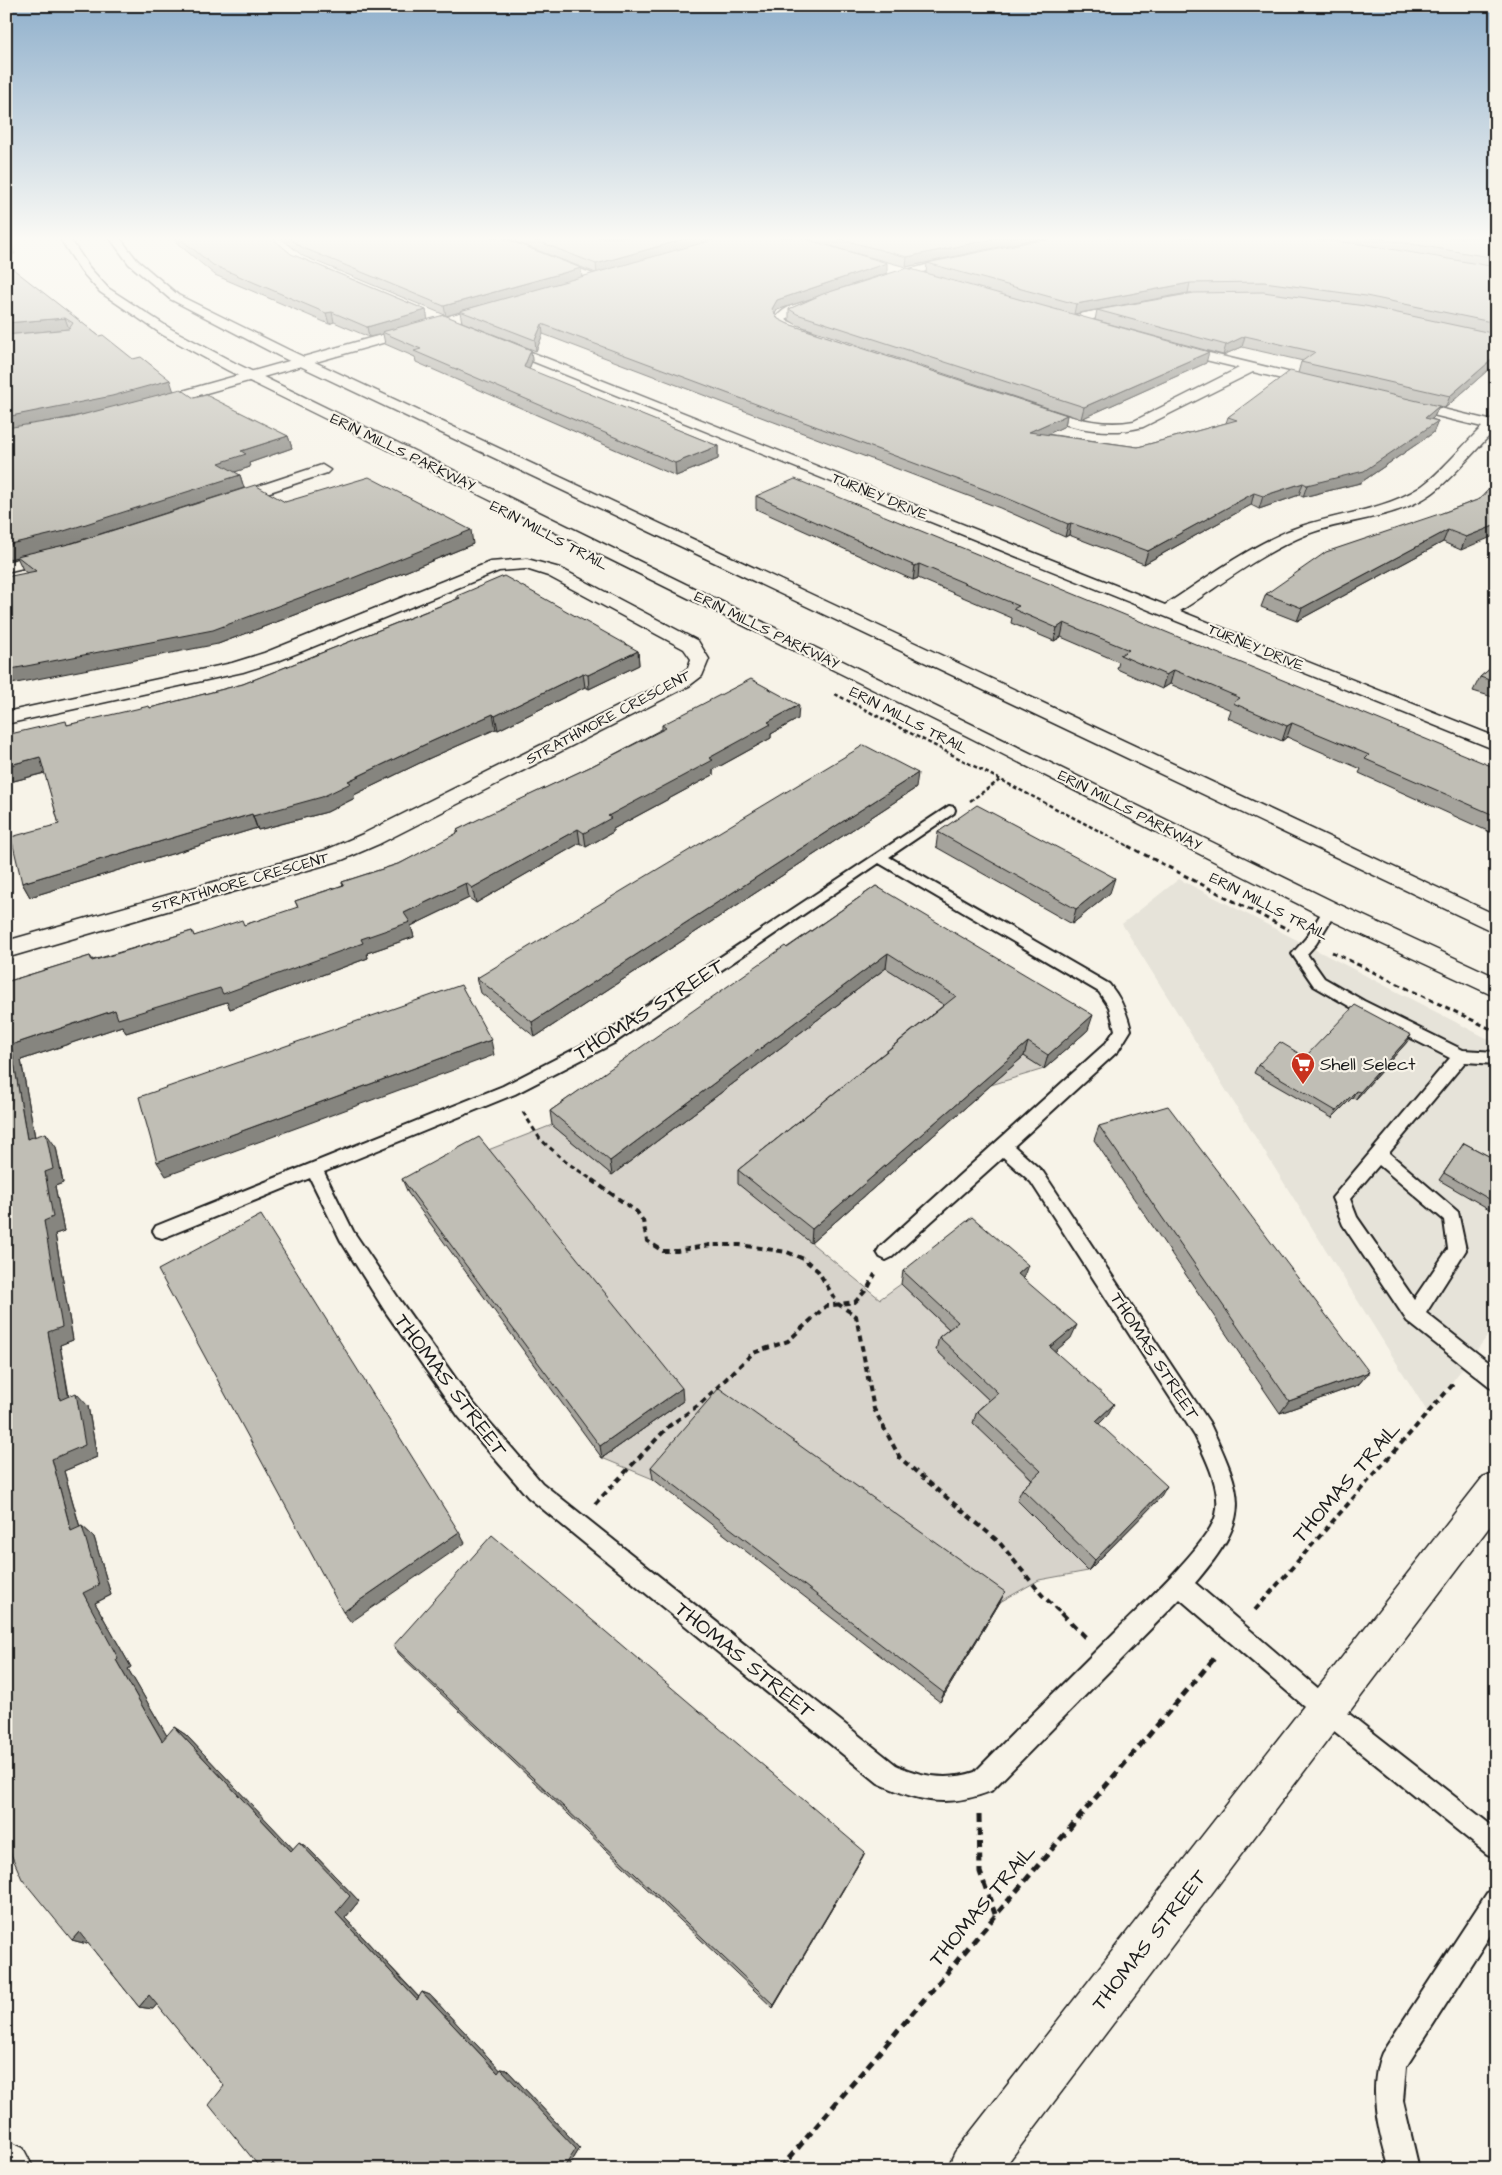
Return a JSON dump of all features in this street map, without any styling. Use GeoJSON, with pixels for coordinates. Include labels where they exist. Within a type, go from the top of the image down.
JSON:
{"type":"FeatureCollection","features":[{"type":"Feature","properties":{"kind":"street","name":"ERIN MILLS PARKWAY"},"geometry":{"type":"LineString","coordinates":[[179,338],[250,376],[982,736],[1330,910],[1496,988]]}},
{"type":"Feature","properties":{"kind":"street"},"geometry":{"type":"LineString","coordinates":[[254,338],[1496,925]]}},
{"type":"Feature","properties":{"kind":"street"},"geometry":{"type":"LineString","coordinates":[[139,408],[383,338]]}},
{"type":"Feature","properties":{"kind":"street","name":"TURNEY DRIVE"},"geometry":{"type":"LineString","coordinates":[[487,338],[1496,744]]}},
{"type":"Feature","properties":{"kind":"street"},"geometry":{"type":"LineString","coordinates":[[1161,345],[1337,388]]}},
{"type":"Feature","properties":{"kind":"street"},"geometry":{"type":"LineString","coordinates":[[1016,404],[1088,427],[1119,428],[1138,424],[1250,368]]}},
{"type":"Feature","properties":{"kind":"street"},"geometry":{"type":"LineString","coordinates":[[1385,400],[1494,423]]}},
{"type":"Feature","properties":{"kind":"street"},"geometry":{"type":"LineString","coordinates":[[1167,611],[1281,540],[1305,530],[1414,498],[1426,490],[1494,423]]}},
{"type":"Feature","properties":{"kind":"street"},"geometry":{"type":"LineString","coordinates":[[211,506],[322,470]]}},
{"type":"Feature","properties":{"kind":"street"},"geometry":{"type":"LineString","coordinates":[[6,567],[72,551]]}},
{"type":"Feature","properties":{"kind":"street","name":"STRATHMORE CRESCENT"},"geometry":{"type":"LineString","coordinates":[[6,718],[236,668],[308,642],[478,572],[510,564],[539,567],[554,572],[691,645],[700,658],[699,666],[694,674],[682,682],[371,839],[334,855],[6,950]]}},
{"type":"Feature","properties":{"kind":"street","name":"THOMAS STREET"},"geometry":{"type":"LineString","coordinates":[[972,2169],[1496,1489]]}},
{"type":"Feature","properties":{"kind":"street"},"geometry":{"type":"LineString","coordinates":[[6,2164],[9,2169]]}},
{"type":"Feature","properties":{"kind":"lane","name":"THOMAS STREET"},"geometry":{"type":"LineString","coordinates":[[949,810],[608,1039],[509,1090],[314,1169],[352,1244],[466,1410],[501,1453],[535,1490],[887,1774],[908,1784],[934,1788],[960,1788],[982,1782],[1104,1657],[1179,1584],[1210,1548],[1227,1514],[1225,1489],[1202,1428],[1037,1177],[1002,1146]]}},
{"type":"Feature","properties":{"kind":"lane"},"geometry":{"type":"LineString","coordinates":[[879,857],[1104,988],[1114,1001],[1120,1014],[1123,1030],[1112,1047],[886,1252]]}},
{"type":"Feature","properties":{"kind":"lane"},"geometry":{"type":"LineString","coordinates":[[1330,910],[1311,941],[1299,954],[1319,982],[1461,1056],[1496,1058]]}},
{"type":"Feature","properties":{"kind":"lane"},"geometry":{"type":"LineString","coordinates":[[1461,1056],[1341,1198],[1349,1220],[1414,1315],[1496,1380]]}},
{"type":"Feature","properties":{"kind":"lane"},"geometry":{"type":"LineString","coordinates":[[1378,1154],[1452,1217],[1457,1250],[1414,1315]]}},
{"type":"Feature","properties":{"kind":"lane"},"geometry":{"type":"LineString","coordinates":[[162,1231],[314,1169]]}},
{"type":"Feature","properties":{"kind":"lane"},"geometry":{"type":"LineString","coordinates":[[1179,1584],[1326,1710],[1496,1845]]}},
{"type":"Feature","properties":{"kind":"lane"},"geometry":{"type":"LineString","coordinates":[[1404,2169],[1389,2101],[1392,2063],[1496,1902]]}},
{"type":"Feature","properties":{"kind":"path","name":"ERIN MILLS TRAIL"},"geometry":{"type":"LineString","coordinates":[[828,691],[1311,941],[1496,1032]]}},
{"type":"Feature","properties":{"kind":"path"},"geometry":{"type":"LineString","coordinates":[[949,810],[967,803],[1000,780]]}},
{"type":"Feature","properties":{"kind":"path"},"geometry":{"type":"LineString","coordinates":[[509,1090],[540,1138],[566,1162],[637,1212],[643,1221],[647,1241],[663,1251],[677,1251],[710,1244],[740,1245],[787,1252],[804,1259],[818,1271],[838,1304],[856,1316],[874,1409],[900,1458],[1000,1542],[1042,1595],[1104,1657]]}},
{"type":"Feature","properties":{"kind":"path"},"geometry":{"type":"LineString","coordinates":[[576,1524],[669,1426],[699,1405],[753,1353],[788,1341],[826,1306],[854,1302],[868,1288],[886,1252]]}},
{"type":"Feature","properties":{"kind":"path","name":"THOMAS TRAIL"},"geometry":{"type":"LineString","coordinates":[[1261,1603],[1455,1382]]}},
{"type":"Feature","properties":{"kind":"path","name":"THOMAS TRAIL"},"geometry":{"type":"LineString","coordinates":[[780,2169],[1210,1663]]}},
{"type":"Feature","properties":{"kind":"path"},"geometry":{"type":"LineString","coordinates":[[971,1784],[981,1832],[979,1865],[981,1882],[995,1914]]}},
{"type":"Feature","properties":{"kind":"shaded area"},"geometry":{"type":"Polygon","coordinates":[[[1179,879],[1496,1043],[1496,1325],[1428,1413],[1122,924],[1179,879]]]}},
{"type":"Feature","properties":{"kind":"shaded area"},"geometry":{"type":"Polygon","coordinates":[[[830,932],[1044,1069],[991,1085],[919,1038],[739,1184],[880,1299],[901,1284],[955,1335],[936,1350],[994,1405],[974,1423],[1035,1483],[1018,1500],[1088,1571],[1039,1580],[1000,1602],[720,1401],[653,1479],[602,1458],[683,1401],[483,1152],[552,1125],[612,1175],[830,932]]]}},
{"type":"Feature","properties":{"kind":"building"},"geometry":{"type":"Polygon","coordinates":[[[6,338],[107,338],[133,359],[141,357],[170,380],[112,396],[6,417],[6,338]]]}},
{"type":"Feature","properties":{"kind":"building"},"geometry":{"type":"Polygon","coordinates":[[[397,338],[502,338],[531,350],[524,367],[718,446],[675,463],[414,351],[421,349],[397,338]]]}},
{"type":"Feature","properties":{"kind":"building"},"geometry":{"type":"Polygon","coordinates":[[[581,338],[832,338],[1067,415],[1029,432],[1138,447],[1237,420],[1228,417],[1290,371],[1439,406],[1425,418],[1438,421],[1364,471],[1307,485],[1303,483],[1263,496],[1254,493],[1148,551],[1071,523],[1068,524],[1002,496],[581,338]]]}},
{"type":"Feature","properties":{"kind":"building"},"geometry":{"type":"Polygon","coordinates":[[[873,338],[1160,338],[1209,352],[1084,407],[873,338]]]}},
{"type":"Feature","properties":{"kind":"building"},"geometry":{"type":"Polygon","coordinates":[[[1202,338],[1240,338],[1226,345],[1202,338]]]}},
{"type":"Feature","properties":{"kind":"building"},"geometry":{"type":"Polygon","coordinates":[[[1256,338],[1496,338],[1496,356],[1450,396],[1301,362],[1315,352],[1256,338]]]}},
{"type":"Feature","properties":{"kind":"building"},"geometry":{"type":"Polygon","coordinates":[[[181,389],[194,398],[206,395],[288,436],[241,451],[246,454],[219,463],[240,475],[61,532],[6,545],[6,428],[70,418],[181,389]]]}},
{"type":"Feature","properties":{"kind":"building"},"geometry":{"type":"Polygon","coordinates":[[[369,477],[471,530],[353,578],[213,630],[6,670],[6,577],[36,571],[17,556],[73,543],[255,485],[285,502],[369,477]]]}},
{"type":"Feature","properties":{"kind":"building"},"geometry":{"type":"Polygon","coordinates":[[[795,479],[1496,768],[1496,816],[1365,759],[1369,755],[1292,723],[1287,726],[1233,703],[1240,698],[1174,670],[1166,675],[1120,655],[1129,650],[1064,623],[1057,628],[1013,609],[1019,606],[919,564],[915,566],[756,496],[795,479]]]}},
{"type":"Feature","properties":{"kind":"building"},"geometry":{"type":"Polygon","coordinates":[[[1496,481],[1496,525],[1466,537],[1448,530],[1302,608],[1266,594],[1326,552],[1480,499],[1496,481]]]}},
{"type":"Feature","properties":{"kind":"building"},"geometry":{"type":"Polygon","coordinates":[[[504,576],[638,651],[588,675],[583,673],[495,716],[493,714],[426,744],[348,781],[351,783],[322,797],[253,816],[252,814],[22,883],[11,837],[59,824],[40,757],[6,766],[6,735],[66,721],[67,725],[149,706],[150,708],[243,684],[460,598],[457,596],[504,576]]]}},
{"type":"Feature","properties":{"kind":"building"},"geometry":{"type":"Polygon","coordinates":[[[1496,664],[1496,682],[1480,677],[1496,664]]]}},
{"type":"Feature","properties":{"kind":"building"},"geometry":{"type":"Polygon","coordinates":[[[751,679],[799,705],[768,722],[771,724],[709,758],[713,760],[608,816],[611,818],[584,833],[578,829],[472,888],[466,883],[404,913],[410,922],[361,939],[363,943],[223,994],[220,988],[118,1019],[115,1010],[11,1045],[27,1139],[46,1133],[53,1169],[45,1172],[53,1217],[44,1221],[62,1327],[48,1332],[60,1400],[76,1393],[85,1445],[52,1459],[71,1531],[82,1526],[99,1585],[83,1593],[118,1658],[116,1660],[162,1741],[174,1727],[291,1851],[299,1842],[350,1896],[336,1913],[417,2000],[422,1992],[498,2073],[501,2069],[576,2149],[563,2169],[277,2169],[273,2163],[268,2169],[261,2169],[209,2105],[224,2086],[149,1995],[139,2007],[79,1932],[72,1940],[22,1879],[6,1843],[6,982],[90,956],[92,961],[192,931],[194,936],[242,920],[244,925],[298,907],[295,901],[344,885],[342,882],[401,863],[459,832],[457,830],[592,766],[666,728],[662,725],[751,679]]]}},
{"type":"Feature","properties":{"kind":"building"},"geometry":{"type":"Polygon","coordinates":[[[864,745],[918,773],[532,1022],[477,978],[864,745]]]}},
{"type":"Feature","properties":{"kind":"building"},"geometry":{"type":"Polygon","coordinates":[[[977,805],[1115,878],[1076,909],[938,832],[977,805]]]}},
{"type":"Feature","properties":{"kind":"building"},"geometry":{"type":"Polygon","coordinates":[[[876,886],[1093,1015],[1048,1055],[1028,1042],[812,1229],[738,1170],[956,996],[888,953],[610,1161],[550,1111],[785,946],[787,948],[876,886]]]}},
{"type":"Feature","properties":{"kind":"building"},"geometry":{"type":"Polygon","coordinates":[[[461,985],[491,1040],[157,1162],[139,1097],[461,985]]]}},
{"type":"Feature","properties":{"kind":"building"},"geometry":{"type":"Polygon","coordinates":[[[1355,1005],[1411,1035],[1360,1092],[1356,1091],[1336,1111],[1258,1065],[1280,1042],[1305,1057],[1355,1005]]]}},
{"type":"Feature","properties":{"kind":"building"},"geometry":{"type":"Polygon","coordinates":[[[1168,1106],[1369,1372],[1289,1401],[1099,1126],[1168,1106]]]}},
{"type":"Feature","properties":{"kind":"building"},"geometry":{"type":"Polygon","coordinates":[[[479,1137],[682,1388],[600,1446],[402,1179],[479,1137]]]}},
{"type":"Feature","properties":{"kind":"building"},"geometry":{"type":"Polygon","coordinates":[[[1464,1143],[1496,1160],[1496,1203],[1444,1173],[1464,1143]]]}},
{"type":"Feature","properties":{"kind":"building"},"geometry":{"type":"Polygon","coordinates":[[[261,1215],[459,1532],[343,1612],[158,1270],[261,1215]]]}},
{"type":"Feature","properties":{"kind":"building"},"geometry":{"type":"Polygon","coordinates":[[[972,1217],[1028,1265],[1018,1274],[1077,1325],[1050,1347],[1114,1404],[1096,1421],[1167,1486],[1095,1560],[1022,1489],[1041,1471],[977,1411],[998,1393],[939,1337],[958,1322],[903,1271],[972,1217]]]}},
{"type":"Feature","properties":{"kind":"building"},"geometry":{"type":"Polygon","coordinates":[[[719,1388],[1005,1592],[944,1693],[651,1467],[719,1388]]]}},
{"type":"Feature","properties":{"kind":"building"},"geometry":{"type":"Polygon","coordinates":[[[492,1535],[865,1852],[774,2005],[393,1646],[492,1535]]]}},
{"type":"Feature","properties":{"kind":"place","name":"Shell Select"},"geometry":{"type":"Point","coordinates":[1303,1085]}}]}
